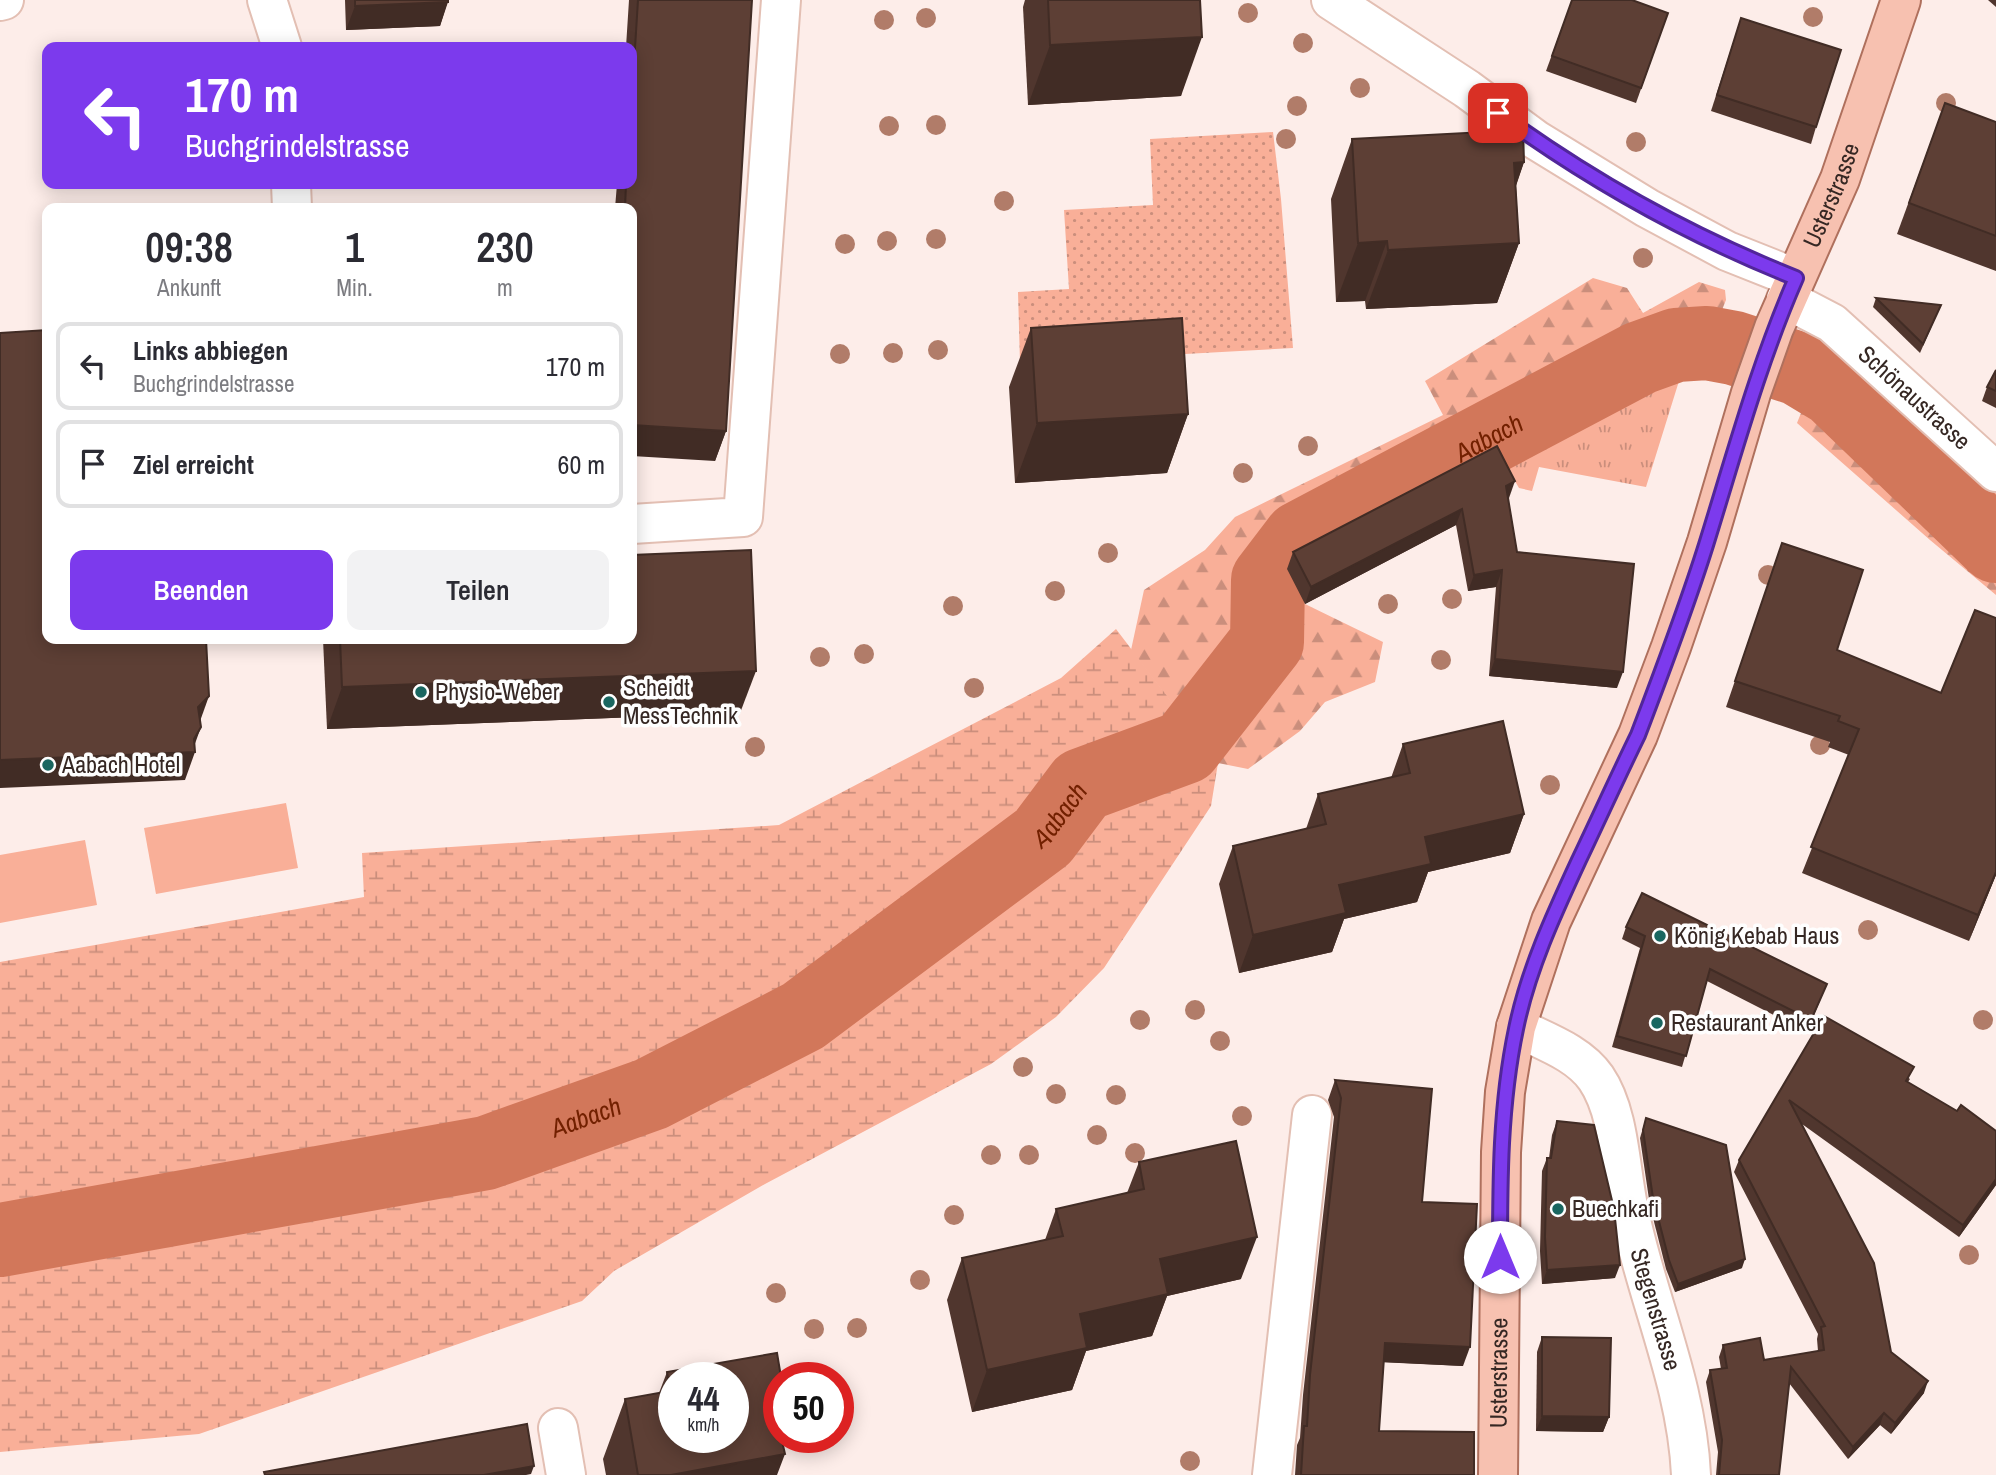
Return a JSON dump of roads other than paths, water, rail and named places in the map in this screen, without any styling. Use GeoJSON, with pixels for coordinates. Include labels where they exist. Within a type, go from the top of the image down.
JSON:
{"type":"FeatureCollection","features":[{"type":"Feature","properties":{"kind":"main road","name":"Usterstrasse"},"geometry":{"type":"LineString","coordinates":[[1498,1475],[1501,1152],[1505,1092],[1516,1027],[1551,921],[1638,735],[1667,659],[1707,542],[1751,393],[1785,302],[1840,179],[1901,0]]}},
{"type":"Feature","properties":{"kind":"street"},"geometry":{"type":"LineString","coordinates":[[267,0],[280,42]]}},
{"type":"Feature","properties":{"kind":"street"},"geometry":{"type":"LineString","coordinates":[[637,524],[743,517],[781,0]]}},
{"type":"Feature","properties":{"kind":"street","name":"Schönaustrasse"},"geometry":{"type":"LineString","coordinates":[[1331,0],[1467,89],[1536,140],[1647,208],[1727,251],[1785,302],[1832,323],[1996,472]]}},
{"type":"Feature","properties":{"kind":"street","name":"Stegenstrasse"},"geometry":{"type":"LineString","coordinates":[[1516,1027],[1578,1059],[1596,1078],[1611,1108],[1629,1213],[1681,1402],[1691,1475]]}},
{"type":"Feature","properties":{"kind":"street"},"geometry":{"type":"LineString","coordinates":[[1272,1475],[1312,1115]]}},
{"type":"Feature","properties":{"kind":"street"},"geometry":{"type":"LineString","coordinates":[[558,1428],[566,1475]]}},
{"type":"Feature","properties":{"kind":"waterway","name":"Aabach"},"geometry":{"type":"LineString","coordinates":[[0,1240],[486,1153],[651,1094],[803,1016],[1043,837],[1082,785],[1185,747],[1267,642],[1268,580],[1300,538],[1640,358],[1676,345],[1707,343],[1734,348],[1799,369],[1834,390],[1996,546]]}},
{"type":"Feature","properties":{"kind":"place","name":"Physio-Weber"},"geometry":{"type":"Point","coordinates":[421,692]}},
{"type":"Feature","properties":{"kind":"place","name":"Scheidt MessTechnik"},"geometry":{"type":"Point","coordinates":[609,702]}},
{"type":"Feature","properties":{"kind":"place","name":"Aabach Hotel"},"geometry":{"type":"Point","coordinates":[48,765]}},
{"type":"Feature","properties":{"kind":"place","name":"König Kebab Haus"},"geometry":{"type":"Point","coordinates":[1660,936]}},
{"type":"Feature","properties":{"kind":"place","name":"Restaurant Anker"},"geometry":{"type":"Point","coordinates":[1657,1023]}},
{"type":"Feature","properties":{"kind":"place","name":"Buechkafi"},"geometry":{"type":"Point","coordinates":[1558,1209]}}]}
